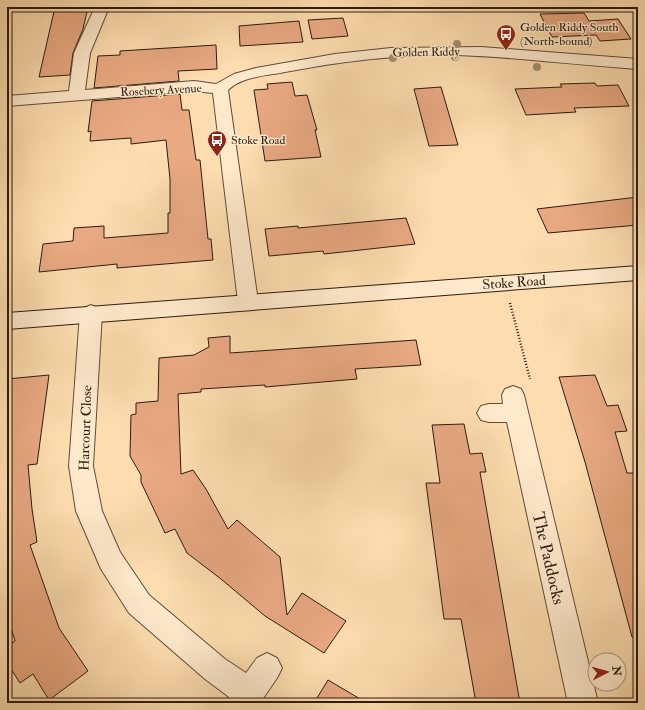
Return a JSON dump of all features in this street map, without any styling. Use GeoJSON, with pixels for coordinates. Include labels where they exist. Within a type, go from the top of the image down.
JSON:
{"type":"FeatureCollection","features":[{"type":"Feature","properties":{"kind":"street"},"geometry":{"type":"LineString","coordinates":[[76,95],[82,53],[102,7]]}},
{"type":"Feature","properties":{"kind":"street","name":"Golden Riddy"},"geometry":{"type":"LineString","coordinates":[[220,89],[224,84],[234,80],[272,70],[365,55],[411,51],[474,52],[638,64]]}},
{"type":"Feature","properties":{"kind":"street","name":"Rosebery Avenue"},"geometry":{"type":"LineString","coordinates":[[7,101],[194,86],[220,89],[248,302]]}},
{"type":"Feature","properties":{"kind":"street","name":"Stoke Road"},"geometry":{"type":"LineString","coordinates":[[7,321],[91,313],[638,273]]}},
{"type":"Feature","properties":{"kind":"street","name":"Harcourt Close"},"geometry":{"type":"LineString","coordinates":[[91,313],[81,466],[92,518],[110,560],[139,604],[215,669],[246,698],[267,668]]}},
{"type":"Feature","properties":{"kind":"street"},"geometry":{"type":"LineString","coordinates":[[489,414],[515,404]]}},
{"type":"Feature","properties":{"kind":"street","name":"The Paddocks"},"geometry":{"type":"LineString","coordinates":[[515,404],[583,703]]}},
{"type":"Feature","properties":{"kind":"path"},"geometry":{"type":"LineString","coordinates":[[505,283],[531,383],[515,404]]}},
{"type":"Feature","properties":{"kind":"building"},"geometry":{"type":"Polygon","coordinates":[[[55,7],[88,7],[83,29],[73,53],[70,75],[39,77],[55,7]]]}},
{"type":"Feature","properties":{"kind":"building"},"geometry":{"type":"Polygon","coordinates":[[[584,13],[589,21],[618,19],[631,39],[600,41],[596,35],[552,37],[540,14],[584,13]]]}},
{"type":"Feature","properties":{"kind":"building"},"geometry":{"type":"Polygon","coordinates":[[[343,18],[348,36],[312,39],[308,20],[343,18]]]}},
{"type":"Feature","properties":{"kind":"building"},"geometry":{"type":"Polygon","coordinates":[[[299,21],[303,42],[240,46],[239,26],[299,21]]]}},
{"type":"Feature","properties":{"kind":"building"},"geometry":{"type":"Polygon","coordinates":[[[216,45],[217,69],[178,71],[179,81],[94,88],[98,56],[120,55],[120,51],[216,45]]]}},
{"type":"Feature","properties":{"kind":"building"},"geometry":{"type":"Polygon","coordinates":[[[292,82],[295,96],[307,95],[317,130],[315,130],[321,157],[265,161],[254,90],[268,89],[267,84],[292,82]]]}},
{"type":"Feature","properties":{"kind":"building"},"geometry":{"type":"Polygon","coordinates":[[[595,83],[597,86],[618,85],[629,106],[574,108],[576,112],[526,115],[515,89],[562,87],[560,84],[595,83]]]}},
{"type":"Feature","properties":{"kind":"building"},"geometry":{"type":"Polygon","coordinates":[[[441,87],[458,145],[429,146],[414,89],[441,87]]]}},
{"type":"Feature","properties":{"kind":"building"},"geometry":{"type":"Polygon","coordinates":[[[180,94],[182,110],[189,110],[196,160],[200,160],[208,239],[211,239],[213,260],[117,268],[117,264],[39,272],[43,244],[73,241],[74,228],[104,226],[104,238],[168,233],[168,213],[170,213],[170,179],[166,140],[131,144],[131,138],[90,141],[91,131],[88,132],[92,101],[180,94]]]}},
{"type":"Feature","properties":{"kind":"building"},"geometry":{"type":"Polygon","coordinates":[[[638,197],[638,225],[548,233],[537,209],[638,197]]]}},
{"type":"Feature","properties":{"kind":"building"},"geometry":{"type":"Polygon","coordinates":[[[406,218],[415,244],[324,254],[323,251],[269,256],[265,229],[298,226],[298,228],[406,218]]]}},
{"type":"Feature","properties":{"kind":"building"},"geometry":{"type":"Polygon","coordinates":[[[230,336],[230,353],[416,340],[421,365],[355,369],[357,379],[265,387],[265,385],[201,389],[201,392],[178,394],[181,474],[193,470],[206,489],[228,529],[237,520],[280,557],[287,615],[302,593],[346,621],[324,653],[265,616],[187,553],[175,529],[165,533],[141,482],[141,475],[130,456],[131,415],[136,414],[136,403],[158,401],[159,358],[194,355],[209,347],[208,338],[230,336]]]}},
{"type":"Feature","properties":{"kind":"building"},"geometry":{"type":"Polygon","coordinates":[[[49,375],[37,464],[28,465],[37,542],[30,545],[59,628],[88,671],[49,700],[33,674],[20,683],[7,663],[7,646],[15,641],[7,615],[7,379],[49,375]]]}},
{"type":"Feature","properties":{"kind":"building"},"geometry":{"type":"Polygon","coordinates":[[[595,375],[607,406],[618,405],[627,431],[615,432],[627,473],[638,473],[638,637],[632,637],[585,462],[559,377],[595,375]]]}},
{"type":"Feature","properties":{"kind":"building"},"geometry":{"type":"Polygon","coordinates":[[[464,424],[470,454],[482,453],[486,472],[480,472],[520,703],[476,703],[461,619],[444,619],[426,483],[440,483],[432,425],[464,424]]]}},
{"type":"Feature","properties":{"kind":"building"},"geometry":{"type":"Polygon","coordinates":[[[328,680],[367,703],[314,703],[328,680]]]}},
{"type":"Feature","properties":{"kind":"place","name":"Golden Riddy South (North-bound)"},"geometry":{"type":"Point","coordinates":[506,51]}},
{"type":"Feature","properties":{"kind":"place","name":"Stoke Road"},"geometry":{"type":"Point","coordinates":[217,157]}}]}
